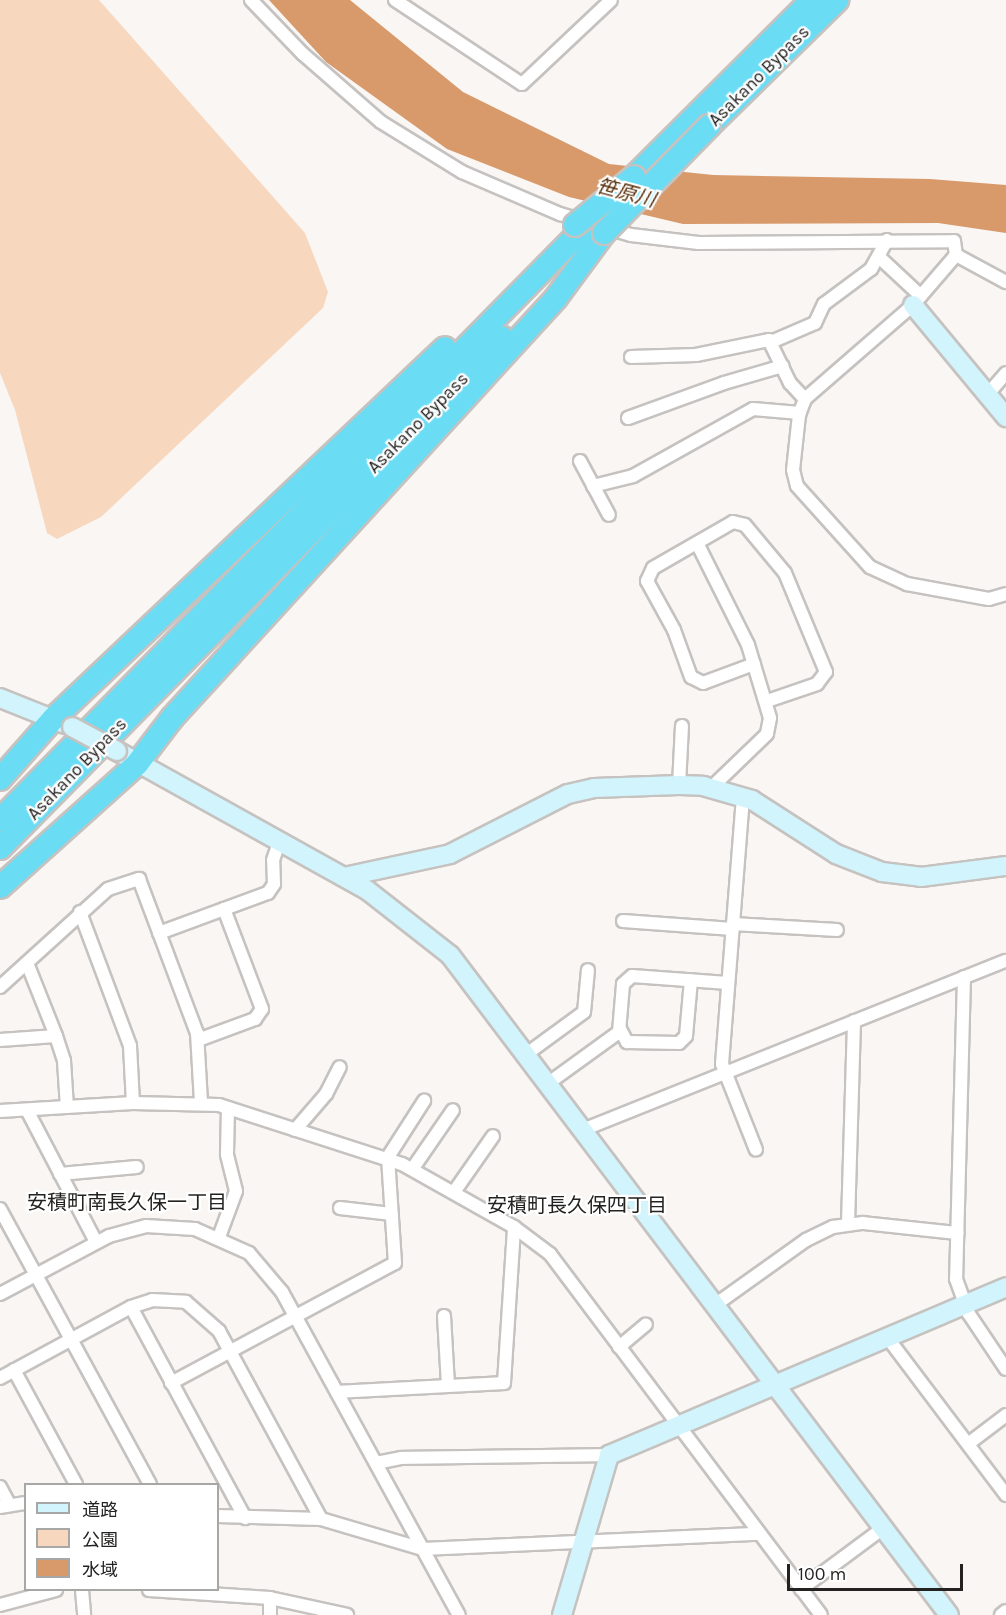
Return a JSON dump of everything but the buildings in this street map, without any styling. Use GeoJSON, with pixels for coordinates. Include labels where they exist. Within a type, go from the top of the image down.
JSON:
{"type":"FeatureCollection","features":[{"type":"Feature","properties":{"kind":"highway","name":"Asakano Bypass"},"geometry":{"type":"LineString","coordinates":[[0,848],[634,177],[699,124],[812,0]]}},
{"type":"Feature","properties":{"kind":"highway","name":"Asakano Bypass"},"geometry":{"type":"LineString","coordinates":[[0,820],[587,229],[837,0]]}},
{"type":"Feature","properties":{"kind":"highway"},"geometry":{"type":"LineString","coordinates":[[0,779],[63,723],[587,229]]}},
{"type":"Feature","properties":{"kind":"highway"},"geometry":{"type":"LineString","coordinates":[[0,887],[137,764],[172,718],[556,298],[587,229]]}},
{"type":"Feature","properties":{"kind":"street"},"geometry":{"type":"LineString","coordinates":[[251,0],[303,54],[381,122],[462,172],[560,214],[631,235],[699,243],[946,238],[958,246],[956,255],[917,301],[806,399],[800,413],[792,456],[797,486],[870,567],[907,584],[989,599],[1006,594]]}},
{"type":"Feature","properties":{"kind":"street"},"geometry":{"type":"LineString","coordinates":[[395,0],[522,84],[611,0]]}},
{"type":"Feature","properties":{"kind":"street"},"geometry":{"type":"LineString","coordinates":[[632,357],[696,355],[771,342],[815,323],[824,304],[868,272],[879,257],[887,240]]}},
{"type":"Feature","properties":{"kind":"street"},"geometry":{"type":"LineString","coordinates":[[956,255],[1006,282]]}},
{"type":"Feature","properties":{"kind":"street"},"geometry":{"type":"LineString","coordinates":[[879,257],[917,301],[1006,417]]}},
{"type":"Feature","properties":{"kind":"street"},"geometry":{"type":"LineString","coordinates":[[771,342],[783,366],[806,399]]}},
{"type":"Feature","properties":{"kind":"street"},"geometry":{"type":"LineString","coordinates":[[628,418],[724,383],[783,366]]}},
{"type":"Feature","properties":{"kind":"street"},"geometry":{"type":"LineString","coordinates":[[987,395],[1006,373]]}},
{"type":"Feature","properties":{"kind":"street"},"geometry":{"type":"LineString","coordinates":[[593,486],[633,476],[753,409],[800,413]]}},
{"type":"Feature","properties":{"kind":"street"},"geometry":{"type":"LineString","coordinates":[[580,461],[609,515]]}},
{"type":"Feature","properties":{"kind":"street"},"geometry":{"type":"LineString","coordinates":[[754,663],[703,683],[689,675],[674,630],[647,581],[652,568],[733,522],[745,525],[785,573],[800,603],[826,672],[817,684],[767,701]]}},
{"type":"Feature","properties":{"kind":"street"},"geometry":{"type":"LineString","coordinates":[[697,543],[754,663],[767,701],[767,734],[711,788]]}},
{"type":"Feature","properties":{"kind":"street"},"geometry":{"type":"LineString","coordinates":[[0,698],[63,723],[117,751],[345,877],[392,906],[450,955],[528,1053],[949,1615]]}},
{"type":"Feature","properties":{"kind":"street"},"geometry":{"type":"LineString","coordinates":[[679,785],[682,726]]}},
{"type":"Feature","properties":{"kind":"street"},"geometry":{"type":"LineString","coordinates":[[345,877],[450,854],[568,794],[594,789],[679,785],[711,788],[743,797],[836,854],[882,872],[921,877],[1006,866]]}},
{"type":"Feature","properties":{"kind":"street"},"geometry":{"type":"LineString","coordinates":[[743,797],[728,983],[725,1075],[756,1150]]}},
{"type":"Feature","properties":{"kind":"street"},"geometry":{"type":"LineString","coordinates":[[159,933],[266,894],[273,887],[273,860],[280,840]]}},
{"type":"Feature","properties":{"kind":"street"},"geometry":{"type":"LineString","coordinates":[[0,987],[108,889],[139,879],[198,1040],[201,1103]]}},
{"type":"Feature","properties":{"kind":"street"},"geometry":{"type":"LineString","coordinates":[[198,1040],[255,1019],[262,1010],[225,909]]}},
{"type":"Feature","properties":{"kind":"street"},"geometry":{"type":"LineString","coordinates":[[80,912],[130,1046],[133,1103]]}},
{"type":"Feature","properties":{"kind":"street"},"geometry":{"type":"LineString","coordinates":[[623,921],[837,930]]}},
{"type":"Feature","properties":{"kind":"street"},"geometry":{"type":"LineString","coordinates":[[585,1129],[1006,961]]}},
{"type":"Feature","properties":{"kind":"street"},"geometry":{"type":"LineString","coordinates":[[27,963],[64,1061],[67,1107]]}},
{"type":"Feature","properties":{"kind":"street"},"geometry":{"type":"LineString","coordinates":[[528,1053],[584,1012],[588,970]]}},
{"type":"Feature","properties":{"kind":"street"},"geometry":{"type":"LineString","coordinates":[[691,980],[686,1036],[679,1043],[627,1042],[620,1029],[623,984],[632,976],[691,980],[728,983]]}},
{"type":"Feature","properties":{"kind":"street"},"geometry":{"type":"LineString","coordinates":[[963,977],[956,1279],[964,1304],[1006,1369]]}},
{"type":"Feature","properties":{"kind":"street"},"geometry":{"type":"LineString","coordinates":[[848,1224],[854,1021]]}},
{"type":"Feature","properties":{"kind":"street"},"geometry":{"type":"LineString","coordinates":[[549,1082],[620,1029]]}},
{"type":"Feature","properties":{"kind":"street"},"geometry":{"type":"LineString","coordinates":[[0,1040],[56,1036]]}},
{"type":"Feature","properties":{"kind":"street"},"geometry":{"type":"LineString","coordinates":[[295,1130],[326,1094],[340,1067]]}},
{"type":"Feature","properties":{"kind":"street"},"geometry":{"type":"LineString","coordinates":[[171,1383],[395,1263],[388,1160],[424,1101]]}},
{"type":"Feature","properties":{"kind":"street"},"geometry":{"type":"LineString","coordinates":[[0,1111],[133,1103],[201,1103],[228,1108],[413,1168],[514,1227],[549,1254],[821,1615]]}},
{"type":"Feature","properties":{"kind":"street"},"geometry":{"type":"LineString","coordinates":[[219,1237],[236,1191],[226,1154],[228,1108]]}},
{"type":"Feature","properties":{"kind":"street"},"geometry":{"type":"LineString","coordinates":[[27,1110],[96,1242]]}},
{"type":"Feature","properties":{"kind":"street"},"geometry":{"type":"LineString","coordinates":[[413,1168],[453,1110]]}},
{"type":"Feature","properties":{"kind":"street"},"geometry":{"type":"LineString","coordinates":[[454,1192],[493,1136]]}},
{"type":"Feature","properties":{"kind":"street"},"geometry":{"type":"LineString","coordinates":[[60,1174],[137,1167]]}},
{"type":"Feature","properties":{"kind":"street"},"geometry":{"type":"LineString","coordinates":[[340,1208],[392,1214]]}},
{"type":"Feature","properties":{"kind":"street"},"geometry":{"type":"LineString","coordinates":[[0,1209],[3,1223],[36,1274],[149,1483]]}},
{"type":"Feature","properties":{"kind":"street"},"geometry":{"type":"LineString","coordinates":[[715,1305],[806,1240],[848,1224],[957,1233]]}},
{"type":"Feature","properties":{"kind":"street"},"geometry":{"type":"LineString","coordinates":[[0,1294],[96,1242],[162,1225],[219,1237],[258,1262],[296,1317],[459,1615]]}},
{"type":"Feature","properties":{"kind":"street"},"geometry":{"type":"LineString","coordinates":[[337,1392],[448,1385],[499,1385],[507,1378],[514,1227]]}},
{"type":"Feature","properties":{"kind":"street"},"geometry":{"type":"LineString","coordinates":[[376,1463],[400,1458],[609,1455],[1006,1287]]}},
{"type":"Feature","properties":{"kind":"street"},"geometry":{"type":"LineString","coordinates":[[0,1378],[131,1307],[152,1300],[186,1302],[208,1316],[230,1351],[321,1520]]}},
{"type":"Feature","properties":{"kind":"street"},"geometry":{"type":"LineString","coordinates":[[131,1307],[245,1518]]}},
{"type":"Feature","properties":{"kind":"street"},"geometry":{"type":"LineString","coordinates":[[444,1316],[448,1385]]}},
{"type":"Feature","properties":{"kind":"street"},"geometry":{"type":"LineString","coordinates":[[619,1347],[646,1324]]}},
{"type":"Feature","properties":{"kind":"street"},"geometry":{"type":"LineString","coordinates":[[886,1337],[1006,1495]]}},
{"type":"Feature","properties":{"kind":"street"},"geometry":{"type":"LineString","coordinates":[[14,1371],[75,1483]]}},
{"type":"Feature","properties":{"kind":"street"},"geometry":{"type":"LineString","coordinates":[[968,1444],[1006,1415]]}},
{"type":"Feature","properties":{"kind":"street"},"geometry":{"type":"LineString","coordinates":[[562,1615],[609,1455]]}},
{"type":"Feature","properties":{"kind":"street"},"geometry":{"type":"LineString","coordinates":[[0,1487],[4,1504],[24,1503]]}},
{"type":"Feature","properties":{"kind":"street"},"geometry":{"type":"LineString","coordinates":[[219,1516],[321,1520],[423,1550],[583,1545],[758,1534]]}},
{"type":"Feature","properties":{"kind":"street"},"geometry":{"type":"LineString","coordinates":[[801,1589],[883,1528]]}},
{"type":"Feature","properties":{"kind":"street"},"geometry":{"type":"LineString","coordinates":[[0,1605],[52,1591]]}},
{"type":"Feature","properties":{"kind":"street"},"geometry":{"type":"LineString","coordinates":[[82,1591],[84,1615]]}},
{"type":"Feature","properties":{"kind":"street"},"geometry":{"type":"LineString","coordinates":[[164,1591],[270,1598],[347,1615]]}},
{"type":"Feature","properties":{"kind":"street"},"geometry":{"type":"LineString","coordinates":[[270,1598],[270,1615]]}},
{"type":"Feature","properties":{"kind":"street"},"geometry":{"type":"LineString","coordinates":[[1001,1615],[1006,1611]]}},
{"type":"Feature","properties":{"kind":"green space"},"geometry":{"type":"Polygon","coordinates":[[[0,0],[99,0],[305,233],[328,292],[323,308],[101,517],[57,539],[47,533],[15,410],[0,373],[0,0]]]}},
{"type":"Feature","properties":{"kind":"water","name":"笹原川"},"geometry":{"type":"Polygon","coordinates":[[[269,0],[350,0],[463,92],[609,164],[713,175],[930,179],[1006,185],[1006,233],[938,223],[683,224],[569,197],[447,149],[326,62],[269,0]]]}},
{"type":"Feature","properties":{"kind":"district","name":"安積町南長久保一丁目"},"geometry":{"type":"Point","coordinates":[127,1202]}},
{"type":"Feature","properties":{"kind":"district","name":"安積町長久保四丁目"},"geometry":{"type":"Point","coordinates":[577,1205]}}]}
